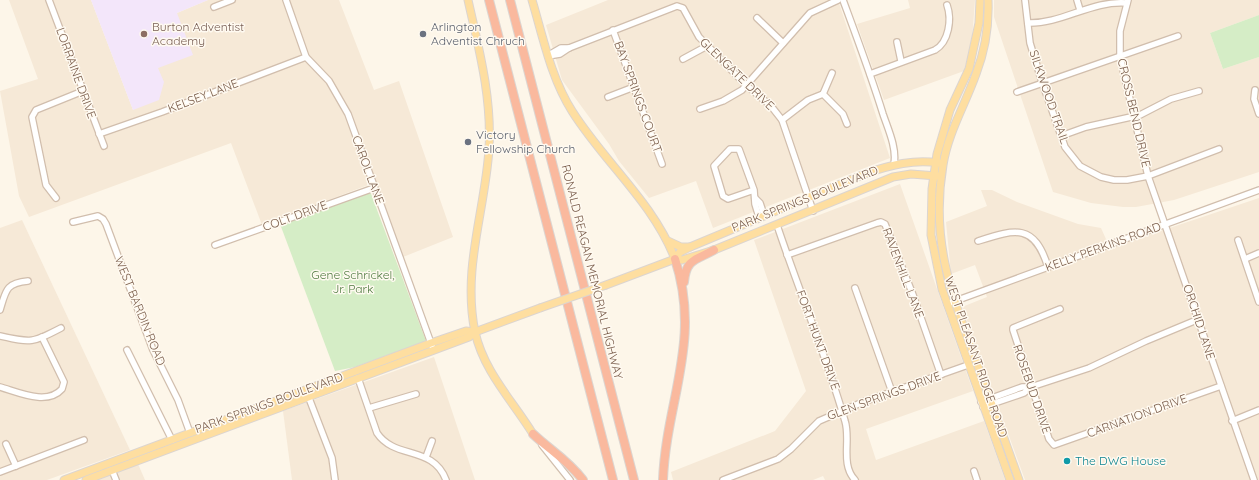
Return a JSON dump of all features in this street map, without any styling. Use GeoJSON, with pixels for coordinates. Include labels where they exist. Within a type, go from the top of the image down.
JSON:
{"type":"FeatureCollection","features":[{"type":"Feature","properties":{"kind":"highway"},"geometry":{"type":"LineString","coordinates":[[489,0],[613,480]]}},
{"type":"Feature","properties":{"kind":"highway","name":"RONALD REAGAN MEMORIAL HIGHWAY"},"geometry":{"type":"LineString","coordinates":[[510,0],[634,480]]}},
{"type":"Feature","properties":{"kind":"highway"},"geometry":{"type":"LineString","coordinates":[[663,480],[666,450],[686,335],[684,287],[687,266],[696,258],[714,250]]}},
{"type":"Feature","properties":{"kind":"highway"},"geometry":{"type":"LineString","coordinates":[[676,259],[684,287]]}},
{"type":"Feature","properties":{"kind":"highway"},"geometry":{"type":"LineString","coordinates":[[533,434],[565,459],[583,480]]}},
{"type":"Feature","properties":{"kind":"highway"},"geometry":{"type":"LineString","coordinates":[[557,464],[565,459]]}},
{"type":"Feature","properties":{"kind":"main road"},"geometry":{"type":"LineString","coordinates":[[468,0],[485,73],[490,133],[488,163],[472,262],[470,288],[475,332],[492,376],[533,434]]}},
{"type":"Feature","properties":{"kind":"main road"},"geometry":{"type":"LineString","coordinates":[[532,0],[548,56],[558,84],[571,110],[607,160],[651,213],[668,241],[676,259]]}},
{"type":"Feature","properties":{"kind":"main road","name":"WEST PLEASANT RIDGE ROAD"},"geometry":{"type":"LineString","coordinates":[[980,0],[979,23],[969,69],[950,110],[939,146],[939,163],[942,176],[938,216],[940,242],[947,277],[954,301],[1019,480]]}},
{"type":"Feature","properties":{"kind":"main road","name":"WEST PLEASANT RIDGE ROAD"},"geometry":{"type":"LineString","coordinates":[[988,0],[987,33],[980,62],[933,175],[930,216],[932,242],[937,268],[947,304],[1010,480]]}},
{"type":"Feature","properties":{"kind":"main road"},"geometry":{"type":"LineString","coordinates":[[922,162],[939,146]]}},
{"type":"Feature","properties":{"kind":"main road","name":"PARK SPRINGS BOULEVARD"},"geometry":{"type":"LineString","coordinates":[[676,259],[680,252],[690,247],[867,173],[894,164],[922,162],[939,163]]}},
{"type":"Feature","properties":{"kind":"main road"},"geometry":{"type":"LineString","coordinates":[[909,175],[924,179],[932,193]]}},
{"type":"Feature","properties":{"kind":"main road","name":"PARK SPRINGS BOULEVARD"},"geometry":{"type":"LineString","coordinates":[[64,480],[214,424],[307,393],[432,347],[469,338],[475,332],[676,259],[682,260],[714,250],[813,211],[893,177],[909,175],[942,176]]}},
{"type":"Feature","properties":{"kind":"main road"},"geometry":{"type":"LineString","coordinates":[[714,250],[716,241],[735,228]]}},
{"type":"Feature","properties":{"kind":"main road"},"geometry":{"type":"LineString","coordinates":[[668,241],[681,247],[690,247]]}},
{"type":"Feature","properties":{"kind":"main road","name":"PARK SPRINGS BOULEVARD"},"geometry":{"type":"LineString","coordinates":[[86,480],[217,431],[307,393],[358,378],[432,347]]}},
{"type":"Feature","properties":{"kind":"main road"},"geometry":{"type":"LineString","coordinates":[[214,424],[217,431]]}},
{"type":"Feature","properties":{"kind":"main road"},"geometry":{"type":"LineString","coordinates":[[144,450],[147,458]]}},
{"type":"Feature","properties":{"kind":"street","name":"LORRAINE DRIVE"},"geometry":{"type":"LineString","coordinates":[[49,0],[104,146]]}},
{"type":"Feature","properties":{"kind":"street"},"geometry":{"type":"LineString","coordinates":[[214,7],[232,0]]}},
{"type":"Feature","properties":{"kind":"street","name":"CAROL LANE"},"geometry":{"type":"LineString","coordinates":[[286,0],[306,57],[329,81],[348,114],[432,347]]}},
{"type":"Feature","properties":{"kind":"street"},"geometry":{"type":"LineString","coordinates":[[700,109],[732,97],[746,85],[810,13],[838,0]]}},
{"type":"Feature","properties":{"kind":"street"},"geometry":{"type":"LineString","coordinates":[[843,0],[885,119],[895,156],[894,164]]}},
{"type":"Feature","properties":{"kind":"street","name":"SILKWOOD TRAIL"},"geometry":{"type":"LineString","coordinates":[[1025,0],[1030,43],[1042,82],[1061,136],[1073,159],[1080,166],[1092,174],[1114,180],[1127,180],[1148,176],[1219,149]]}},
{"type":"Feature","properties":{"kind":"street"},"geometry":{"type":"LineString","coordinates":[[1077,0],[1080,10]]}},
{"type":"Feature","properties":{"kind":"street"},"geometry":{"type":"LineString","coordinates":[[1028,22],[1047,21],[1111,1],[1128,1]]}},
{"type":"Feature","properties":{"kind":"street","name":"CROSS BEND DRIVE"},"geometry":{"type":"LineString","coordinates":[[1128,1],[1120,31],[1120,57],[1148,176],[1165,224]]}},
{"type":"Feature","properties":{"kind":"street"},"geometry":{"type":"LineString","coordinates":[[870,74],[901,61],[935,50],[942,45],[946,37],[950,14],[947,5]]}},
{"type":"Feature","properties":{"kind":"street","name":"GLENGATE DRIVE"},"geometry":{"type":"LineString","coordinates":[[548,56],[679,6],[683,8],[693,29],[707,46],[746,85],[771,106],[782,120],[813,211]]}},
{"type":"Feature","properties":{"kind":"street"},"geometry":{"type":"LineString","coordinates":[[757,18],[783,42]]}},
{"type":"Feature","properties":{"kind":"street","name":"BAY SPRINGS COURT"},"geometry":{"type":"LineString","coordinates":[[613,30],[662,164]]}},
{"type":"Feature","properties":{"kind":"street"},"geometry":{"type":"LineString","coordinates":[[1017,92],[1042,82],[1120,57],[1178,36]]}},
{"type":"Feature","properties":{"kind":"street"},"geometry":{"type":"LineString","coordinates":[[897,42],[901,61]]}},
{"type":"Feature","properties":{"kind":"street"},"geometry":{"type":"LineString","coordinates":[[683,59],[707,46]]}},
{"type":"Feature","properties":{"kind":"street","name":"KELSEY LANE"},"geometry":{"type":"LineString","coordinates":[[99,134],[162,112],[306,57]]}},
{"type":"Feature","properties":{"kind":"street"},"geometry":{"type":"LineString","coordinates":[[782,120],[808,100],[823,94],[832,73]]}},
{"type":"Feature","properties":{"kind":"street"},"geometry":{"type":"LineString","coordinates":[[608,97],[634,87]]}},
{"type":"Feature","properties":{"kind":"street"},"geometry":{"type":"LineString","coordinates":[[1255,90],[1254,99],[1259,114]]}},
{"type":"Feature","properties":{"kind":"street"},"geometry":{"type":"LineString","coordinates":[[56,198],[46,185],[34,133],[34,112],[83,91]]}},
{"type":"Feature","properties":{"kind":"street"},"geometry":{"type":"LineString","coordinates":[[1061,136],[1086,127],[1133,117],[1171,99],[1199,91]]}},
{"type":"Feature","properties":{"kind":"street"},"geometry":{"type":"LineString","coordinates":[[823,94],[843,114],[847,124]]}},
{"type":"Feature","properties":{"kind":"street"},"geometry":{"type":"LineString","coordinates":[[754,190],[728,199],[723,196],[714,169],[715,164],[730,149],[739,149],[754,190],[755,198],[760,203],[762,216]]}},
{"type":"Feature","properties":{"kind":"street","name":"COLT DRIVE"},"geometry":{"type":"LineString","coordinates":[[215,245],[374,188]]}},
{"type":"Feature","properties":{"kind":"street","name":"KELLY PERKINS ROAD"},"geometry":{"type":"LineString","coordinates":[[947,304],[1259,190]]}},
{"type":"Feature","properties":{"kind":"street","name":"WEST BARDIN ROAD"},"geometry":{"type":"LineString","coordinates":[[73,222],[98,216],[103,219],[106,224],[153,350],[178,400],[190,433]]}},
{"type":"Feature","properties":{"kind":"street","name":"RAVENHILL LANE"},"geometry":{"type":"LineString","coordinates":[[787,255],[877,223],[881,222],[885,224],[941,375]]}},
{"type":"Feature","properties":{"kind":"street","name":"ORCHID LANE"},"geometry":{"type":"LineString","coordinates":[[1165,224],[1199,319],[1232,421],[1254,480]]}},
{"type":"Feature","properties":{"kind":"street","name":"FORT HUNT DRIVE"},"geometry":{"type":"LineString","coordinates":[[777,225],[835,385],[846,423],[849,471],[854,480]]}},
{"type":"Feature","properties":{"kind":"street"},"geometry":{"type":"LineString","coordinates":[[978,241],[1012,232],[1027,234],[1040,246],[1048,267]]}},
{"type":"Feature","properties":{"kind":"street"},"geometry":{"type":"LineString","coordinates":[[1238,240],[1259,302]]}},
{"type":"Feature","properties":{"kind":"street"},"geometry":{"type":"LineString","coordinates":[[1244,259],[1259,253]]}},
{"type":"Feature","properties":{"kind":"street"},"geometry":{"type":"LineString","coordinates":[[0,310],[7,288],[13,283],[28,281]]}},
{"type":"Feature","properties":{"kind":"street"},"geometry":{"type":"LineString","coordinates":[[855,288],[892,392]]}},
{"type":"Feature","properties":{"kind":"street","name":"ROSEBUD DRIVE"},"geometry":{"type":"LineString","coordinates":[[1054,445],[1049,439],[1013,328],[1060,309]]}},
{"type":"Feature","properties":{"kind":"street"},"geometry":{"type":"LineString","coordinates":[[982,405],[991,401],[1024,393],[1031,387],[1089,368],[1146,341],[1199,319]]}},
{"type":"Feature","properties":{"kind":"street"},"geometry":{"type":"LineString","coordinates":[[0,336],[26,342],[42,337],[61,328]]}},
{"type":"Feature","properties":{"kind":"street"},"geometry":{"type":"LineString","coordinates":[[0,387],[40,397],[56,394],[63,386],[64,382],[42,337]]}},
{"type":"Feature","properties":{"kind":"street"},"geometry":{"type":"LineString","coordinates":[[127,350],[172,440]]}},
{"type":"Feature","properties":{"kind":"street","name":"GLEN SPRINGS DRIVE"},"geometry":{"type":"LineString","coordinates":[[722,480],[778,459],[791,449],[814,425],[842,412],[892,392],[968,366]]}},
{"type":"Feature","properties":{"kind":"street"},"geometry":{"type":"LineString","coordinates":[[358,378],[377,433],[384,442],[426,457],[441,469],[446,480]]}},
{"type":"Feature","properties":{"kind":"street","name":"CARNATION DRIVE"},"geometry":{"type":"LineString","coordinates":[[1054,445],[1221,386]]}},
{"type":"Feature","properties":{"kind":"street"},"geometry":{"type":"LineString","coordinates":[[307,393],[332,458],[335,480]]}},
{"type":"Feature","properties":{"kind":"street"},"geometry":{"type":"LineString","coordinates":[[369,408],[416,394]]}},
{"type":"Feature","properties":{"kind":"street"},"geometry":{"type":"LineString","coordinates":[[1232,421],[1259,410]]}},
{"type":"Feature","properties":{"kind":"street"},"geometry":{"type":"LineString","coordinates":[[533,434],[570,480]]}},
{"type":"Feature","properties":{"kind":"street"},"geometry":{"type":"LineString","coordinates":[[0,472],[84,440]]}},
{"type":"Feature","properties":{"kind":"street"},"geometry":{"type":"LineString","coordinates":[[426,457],[432,441]]}},
{"type":"Feature","properties":{"kind":"street"},"geometry":{"type":"LineString","coordinates":[[6,444],[16,466]]}},
{"type":"Feature","properties":{"kind":"street"},"geometry":{"type":"LineString","coordinates":[[112,470],[116,480]]}},
{"type":"Feature","properties":{"kind":"street"},"geometry":{"type":"LineString","coordinates":[[974,471],[977,480]]}},
{"type":"Feature","properties":{"kind":"shaded area"},"geometry":{"type":"Polygon","coordinates":[[[9,0],[91,0],[133,110],[158,68],[177,13],[208,0],[339,0],[374,90],[399,81],[453,237],[403,257],[376,182],[262,225],[231,143],[29,217],[19,196],[0,91],[38,79],[9,0]]]}},
{"type":"Feature","properties":{"kind":"shaded area","name":"Burton Adventist Academy"},"geometry":{"type":"Polygon","coordinates":[[[91,0],[208,0],[177,13],[193,55],[158,68],[164,82],[159,100],[133,110],[91,0]]]}},
{"type":"Feature","properties":{"kind":"shaded area"},"geometry":{"type":"Polygon","coordinates":[[[608,0],[838,0],[890,158],[713,228],[696,181],[649,198],[619,161],[609,144],[562,80],[546,25],[608,0]]]}},
{"type":"Feature","properties":{"kind":"shaded area"},"geometry":{"type":"Polygon","coordinates":[[[908,0],[975,0],[972,40],[964,71],[884,100],[857,24],[910,8],[908,0]]]}},
{"type":"Feature","properties":{"kind":"shaded area"},"geometry":{"type":"Polygon","coordinates":[[[994,0],[1259,0],[1259,15],[1210,33],[1223,69],[1259,57],[1259,172],[1174,200],[1136,207],[1091,203],[1053,192],[994,17],[994,0]]]}},
{"type":"Feature","properties":{"kind":"shaded area"},"geometry":{"type":"Polygon","coordinates":[[[900,184],[973,391],[866,429],[876,460],[984,421],[1005,480],[825,480],[823,476],[813,480],[673,480],[671,472],[775,431],[806,391],[754,240],[900,184]]]}},
{"type":"Feature","properties":{"kind":"shaded area"},"geometry":{"type":"Polygon","coordinates":[[[981,190],[992,190],[1017,202],[1078,224],[1101,228],[1110,248],[1259,198],[1259,480],[1025,480],[962,307],[987,297],[975,265],[951,274],[946,222],[987,206],[981,190]]]}},
{"type":"Feature","properties":{"kind":"shaded area"},"geometry":{"type":"Polygon","coordinates":[[[22,220],[130,450],[47,480],[0,480],[0,228],[22,220]]]}},
{"type":"Feature","properties":{"kind":"shaded area"},"geometry":{"type":"Polygon","coordinates":[[[434,357],[475,480],[292,480],[283,411],[434,357]]]}},
{"type":"Feature","properties":{"kind":"shaded area"},"geometry":{"type":"Polygon","coordinates":[[[138,464],[145,480],[95,480],[138,464]]]}},
{"type":"Feature","properties":{"kind":"green space"},"geometry":{"type":"Polygon","coordinates":[[[1259,15],[1259,57],[1223,69],[1210,33],[1259,15]]]}},
{"type":"Feature","properties":{"kind":"green space","name":"Gene Schrickel, Jr. Park"},"geometry":{"type":"Polygon","coordinates":[[[370,191],[426,341],[355,367],[335,371],[280,224],[370,191]]]}},
{"type":"Feature","properties":{"kind":"place","name":"Burton Adventist Academy"},"geometry":{"type":"Point","coordinates":[144,34]}},
{"type":"Feature","properties":{"kind":"place","name":"Arlington Adventist Chruch"},"geometry":{"type":"Point","coordinates":[423,34]}},
{"type":"Feature","properties":{"kind":"place","name":"Victory Fellowship Church"},"geometry":{"type":"Point","coordinates":[468,142]}},
{"type":"Feature","properties":{"kind":"place","name":"The DWG House"},"geometry":{"type":"Point","coordinates":[1067,461]}}]}
